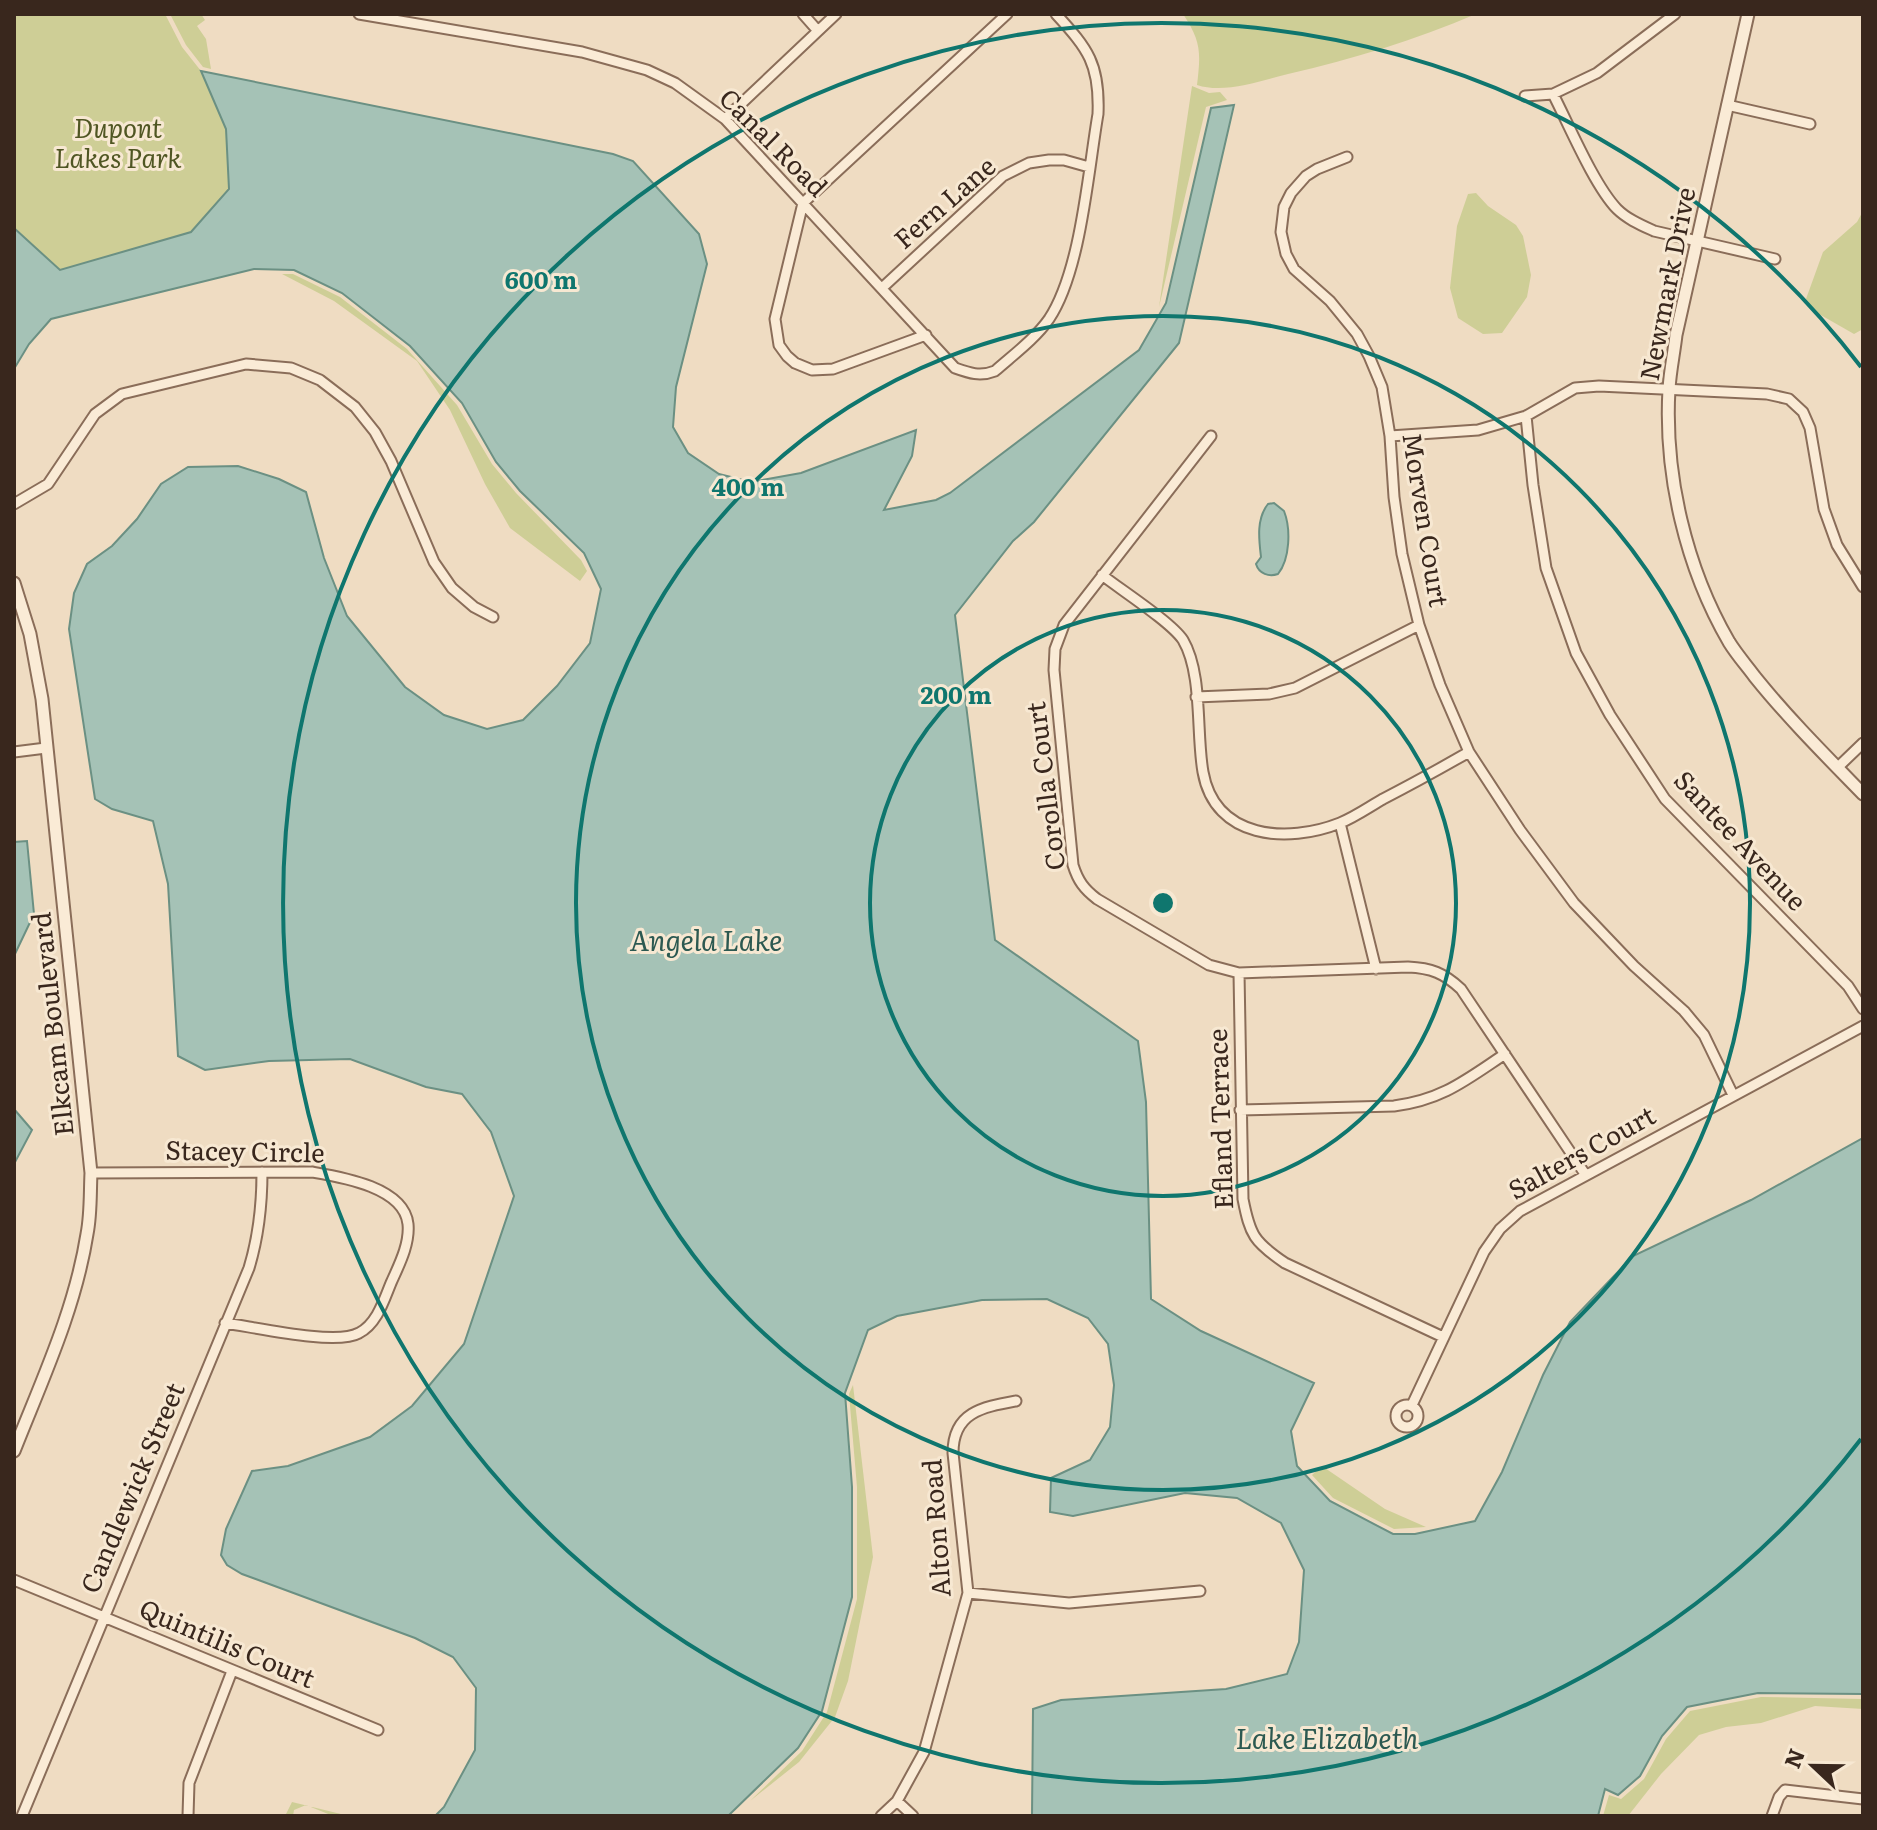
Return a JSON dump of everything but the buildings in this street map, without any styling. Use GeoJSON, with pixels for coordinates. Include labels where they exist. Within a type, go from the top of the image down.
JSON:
{"type":"FeatureCollection","features":[{"type":"Feature","properties":{"kind":"street","name":"Canal Road"},"geometry":{"type":"LineString","coordinates":[[359,14],[582,52],[618,61],[675,83],[725,119],[955,368],[971,374],[986,375],[995,371],[1034,337],[1057,306],[1072,266],[1089,167]]}},
{"type":"Feature","properties":{"kind":"street"},"geometry":{"type":"LineString","coordinates":[[423,26],[425,14]]}},
{"type":"Feature","properties":{"kind":"street"},"geometry":{"type":"LineString","coordinates":[[803,14],[818,31]]}},
{"type":"Feature","properties":{"kind":"street"},"geometry":{"type":"LineString","coordinates":[[725,119],[836,14]]}},
{"type":"Feature","properties":{"kind":"street"},"geometry":{"type":"LineString","coordinates":[[926,335],[833,369],[812,370],[795,363],[779,345],[775,319],[803,203],[1007,14]]}},
{"type":"Feature","properties":{"kind":"street"},"geometry":{"type":"LineString","coordinates":[[1056,14],[1084,44],[1096,73],[1098,114],[1089,167]]}},
{"type":"Feature","properties":{"kind":"street"},"geometry":{"type":"LineString","coordinates":[[1525,96],[1553,94],[1597,73],[1675,14]]}},
{"type":"Feature","properties":{"kind":"street","name":"Newmark Drive"},"geometry":{"type":"LineString","coordinates":[[1748,14],[1676,335],[1669,388],[1676,494],[1692,557],[1712,609],[1731,645],[1768,693],[1863,794]]}},
{"type":"Feature","properties":{"kind":"street"},"geometry":{"type":"LineString","coordinates":[[1553,94],[1603,189],[1617,209],[1654,231],[1775,259]]}},
{"type":"Feature","properties":{"kind":"street"},"geometry":{"type":"LineString","coordinates":[[1727,105],[1810,124]]}},
{"type":"Feature","properties":{"kind":"street","name":"Morven Court"},"geometry":{"type":"LineString","coordinates":[[1347,157],[1306,176],[1291,193],[1284,207],[1281,232],[1286,254],[1294,269],[1330,301],[1357,334],[1382,387],[1402,554],[1419,625],[1440,685],[1469,752],[1520,830],[1574,903],[1634,966],[1684,1011],[1704,1035],[1733,1095]]}},
{"type":"Feature","properties":{"kind":"street","name":"Fern Lane"},"geometry":{"type":"LineString","coordinates":[[882,288],[1003,176],[1029,163],[1049,160],[1064,160],[1089,167]]}},
{"type":"Feature","properties":{"kind":"street"},"geometry":{"type":"LineString","coordinates":[[14,504],[48,484],[95,414],[122,394],[246,364],[291,368],[320,380],[355,407],[375,432],[391,461],[434,562],[452,588],[474,607],[493,617]]}},
{"type":"Feature","properties":{"kind":"street"},"geometry":{"type":"LineString","coordinates":[[1390,436],[1478,430],[1526,416],[1575,388],[1669,388],[1767,394],[1789,399],[1803,412],[1810,428],[1824,509],[1837,545],[1863,587]]}},
{"type":"Feature","properties":{"kind":"street","name":"Santee Avenue"},"geometry":{"type":"LineString","coordinates":[[1526,416],[1546,568],[1576,653],[1610,715],[1665,799],[1848,986],[1863,1009]]}},
{"type":"Feature","properties":{"kind":"street","name":"Corolla Court"},"geometry":{"type":"LineString","coordinates":[[1211,436],[1064,625],[1055,649],[1073,865],[1083,888],[1209,965],[1239,973],[1429,968],[1446,975],[1461,989],[1585,1174]]}},
{"type":"Feature","properties":{"kind":"street"},"geometry":{"type":"LineString","coordinates":[[1102,575],[1181,638],[1192,660],[1203,771],[1209,795],[1218,810],[1238,825],[1261,832],[1294,833],[1340,823],[1469,752]]}},
{"type":"Feature","properties":{"kind":"street","name":"Elkcam Boulevard"},"geometry":{"type":"LineString","coordinates":[[14,583],[37,669],[91,1173],[88,1233],[67,1320],[14,1451]]}},
{"type":"Feature","properties":{"kind":"street"},"geometry":{"type":"LineString","coordinates":[[1196,697],[1269,694],[1295,688],[1419,625]]}},
{"type":"Feature","properties":{"kind":"street"},"geometry":{"type":"LineString","coordinates":[[1837,768],[1863,743]]}},
{"type":"Feature","properties":{"kind":"street"},"geometry":{"type":"LineString","coordinates":[[14,752],[46,748]]}},
{"type":"Feature","properties":{"kind":"street"},"geometry":{"type":"LineString","coordinates":[[1340,823],[1376,969]]}},
{"type":"Feature","properties":{"kind":"street","name":"Efland Terrace"},"geometry":{"type":"LineString","coordinates":[[1239,973],[1243,1199],[1249,1227],[1262,1248],[1285,1263],[1443,1337]]}},
{"type":"Feature","properties":{"kind":"street","name":"Salters Court"},"geometry":{"type":"LineString","coordinates":[[1412,1405],[1484,1252],[1500,1229],[1520,1211],[1863,1026]]}},
{"type":"Feature","properties":{"kind":"street"},"geometry":{"type":"LineString","coordinates":[[1240,1110],[1420,1103],[1442,1095],[1505,1054]]}},
{"type":"Feature","properties":{"kind":"street","name":"Candlewick Street"},"geometry":{"type":"LineString","coordinates":[[22,1816],[249,1268],[262,1206],[262,1172]]}},
{"type":"Feature","properties":{"kind":"street","name":"Stacey Circle"},"geometry":{"type":"LineString","coordinates":[[91,1173],[312,1172],[371,1186],[402,1206],[408,1224],[405,1248],[382,1307],[358,1334],[333,1339],[225,1323]]}},
{"type":"Feature","properties":{"kind":"street","name":"Alton Road"},"geometry":{"type":"LineString","coordinates":[[881,1816],[897,1801],[924,1752],[968,1593],[953,1453],[955,1437],[963,1421],[974,1412],[1016,1401]]}},
{"type":"Feature","properties":{"kind":"street","name":"Quintilis Court"},"geometry":{"type":"LineString","coordinates":[[14,1580],[378,1730]]}},
{"type":"Feature","properties":{"kind":"street"},"geometry":{"type":"LineString","coordinates":[[968,1593],[1069,1603],[1200,1591]]}},
{"type":"Feature","properties":{"kind":"street"},"geometry":{"type":"LineString","coordinates":[[188,1816],[189,1783],[232,1671]]}},
{"type":"Feature","properties":{"kind":"street"},"geometry":{"type":"LineString","coordinates":[[1772,1816],[1785,1790],[1863,1799]]}},
{"type":"Feature","properties":{"kind":"street"},"geometry":{"type":"LineString","coordinates":[[897,1801],[913,1816]]}},
{"type":"Feature","properties":{"kind":"green space","name":"Dupont Lakes Park"},"geometry":{"type":"Polygon","coordinates":[[[14,14],[165,14],[182,47],[201,71],[226,129],[229,189],[191,232],[59,270],[14,288],[14,14]]]}},
{"type":"Feature","properties":{"kind":"green space"},"geometry":{"type":"Polygon","coordinates":[[[170,14],[201,14],[205,20],[197,26],[206,39],[211,69],[203,67],[186,45],[170,14]]]}},
{"type":"Feature","properties":{"kind":"green space"},"geometry":{"type":"Polygon","coordinates":[[[1183,14],[1476,14],[1360,55],[1254,83],[1219,88],[1197,85],[1198,47],[1183,14]]]}},
{"type":"Feature","properties":{"kind":"green space"},"geometry":{"type":"Polygon","coordinates":[[[1192,86],[1209,93],[1220,92],[1227,100],[1206,107],[1159,307],[1192,86]]]}},
{"type":"Feature","properties":{"kind":"green space"},"geometry":{"type":"Polygon","coordinates":[[[1476,193],[1488,206],[1516,225],[1523,236],[1531,275],[1527,297],[1502,333],[1483,334],[1458,318],[1450,288],[1457,226],[1468,194],[1476,193]]]}},
{"type":"Feature","properties":{"kind":"green space"},"geometry":{"type":"Polygon","coordinates":[[[1863,211],[1863,329],[1854,334],[1812,310],[1806,299],[1823,252],[1857,222],[1863,211]]]}},
{"type":"Feature","properties":{"kind":"green space"},"geometry":{"type":"Polygon","coordinates":[[[282,274],[293,274],[340,297],[407,349],[457,405],[492,464],[581,560],[587,571],[580,581],[510,528],[450,410],[417,361],[334,301],[282,274]]]}},
{"type":"Feature","properties":{"kind":"green space"},"geometry":{"type":"Polygon","coordinates":[[[853,1385],[873,1557],[848,1681],[835,1717],[799,1762],[750,1801],[802,1751],[827,1712],[857,1599],[857,1487],[849,1394],[853,1385]]]}},
{"type":"Feature","properties":{"kind":"green space"},"geometry":{"type":"Polygon","coordinates":[[[1322,1466],[1385,1509],[1426,1527],[1394,1529],[1333,1498],[1312,1475],[1322,1466]]]}},
{"type":"Feature","properties":{"kind":"green space"},"geometry":{"type":"Polygon","coordinates":[[[1761,1697],[1863,1699],[1863,1709],[1815,1706],[1761,1723],[1726,1727],[1699,1735],[1661,1774],[1628,1816],[1603,1816],[1609,1795],[1621,1799],[1644,1779],[1666,1739],[1690,1711],[1761,1697]]]}},
{"type":"Feature","properties":{"kind":"green space"},"geometry":{"type":"Polygon","coordinates":[[[292,1802],[305,1805],[294,1810],[293,1816],[285,1816],[292,1802]]]}},
{"type":"Feature","properties":{"kind":"green space"},"geometry":{"type":"Polygon","coordinates":[[[309,1806],[349,1816],[333,1816],[309,1806]]]}},
{"type":"Feature","properties":{"kind":"water","name":"Angela Lake"},"geometry":{"type":"Polygon","coordinates":[[[201,71],[613,154],[633,161],[699,234],[707,264],[676,387],[673,427],[688,453],[719,474],[751,482],[801,473],[916,430],[912,456],[884,510],[936,500],[950,493],[1139,350],[1166,303],[1211,108],[1234,105],[1179,343],[955,615],[995,940],[1138,1041],[1146,1102],[1151,1299],[1201,1331],[1314,1383],[1291,1431],[1297,1466],[1330,1501],[1393,1534],[1415,1534],[1475,1521],[1502,1472],[1543,1375],[1570,1322],[1633,1256],[1751,1200],[1863,1138],[1863,1694],[1758,1693],[1687,1707],[1662,1736],[1640,1776],[1618,1795],[1605,1789],[1598,1816],[1032,1816],[1033,1709],[1061,1700],[1226,1689],[1287,1674],[1299,1642],[1304,1570],[1281,1523],[1237,1498],[1185,1493],[1073,1516],[1050,1512],[1051,1478],[1090,1460],[1110,1427],[1114,1385],[1108,1344],[1088,1318],[1047,1299],[982,1300],[897,1316],[868,1330],[845,1393],[852,1487],[852,1597],[822,1711],[798,1748],[729,1815],[435,1816],[444,1807],[475,1750],[476,1688],[453,1657],[415,1638],[242,1574],[227,1565],[221,1555],[226,1529],[252,1471],[288,1466],[370,1437],[412,1406],[464,1344],[514,1196],[491,1132],[462,1094],[426,1087],[350,1059],[269,1061],[205,1070],[178,1056],[168,884],[153,821],[112,809],[95,799],[69,629],[74,593],[87,564],[112,546],[137,519],[161,484],[188,467],[238,466],[279,479],[306,492],[324,558],[347,616],[405,687],[444,715],[487,729],[523,720],[557,686],[590,643],[601,589],[584,553],[520,491],[496,462],[462,403],[410,346],[342,293],[294,270],[254,269],[51,319],[29,344],[14,369],[14,228],[60,270],[191,232],[229,189],[226,129],[201,71]]]}},
{"type":"Feature","properties":{"kind":"water"},"geometry":{"type":"Polygon","coordinates":[[[1274,503],[1284,511],[1288,544],[1282,568],[1278,574],[1271,575],[1262,572],[1256,564],[1261,557],[1259,530],[1262,516],[1268,504],[1274,503]]]}},
{"type":"Feature","properties":{"kind":"water"},"geometry":{"type":"Polygon","coordinates":[[[27,841],[34,914],[14,956],[14,842],[27,841]]]}},
{"type":"Feature","properties":{"kind":"water"},"geometry":{"type":"Polygon","coordinates":[[[14,1109],[32,1130],[14,1164],[14,1109]]]}},
{"type":"Feature","properties":{"kind":"water label","name":"Lake Elizabeth"},"geometry":{"type":"Point","coordinates":[1327,1739]}}]}
